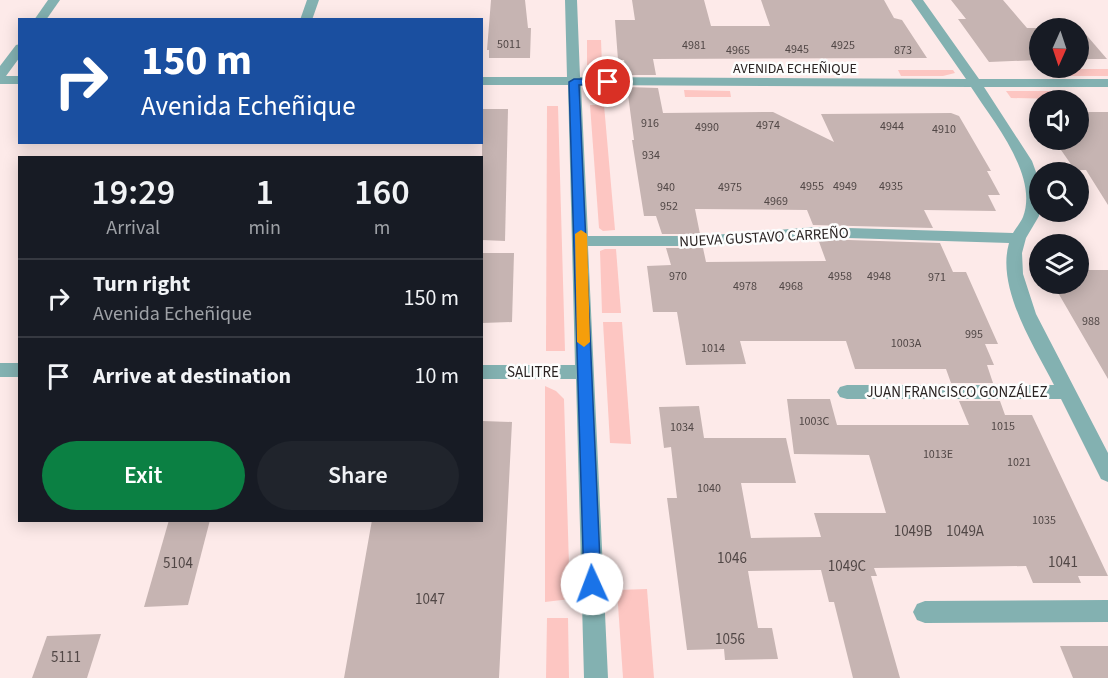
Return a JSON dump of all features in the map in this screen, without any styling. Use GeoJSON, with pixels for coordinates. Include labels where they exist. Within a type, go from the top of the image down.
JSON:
{"type":"FeatureCollection","features":[{"type":"Feature","properties":{"kind":"street"},"geometry":{"type":"LineString","coordinates":[[41,18],[54,0]]}},
{"type":"Feature","properties":{"kind":"street"},"geometry":{"type":"LineString","coordinates":[[307,18],[313,0]]}},
{"type":"Feature","properties":{"kind":"street"},"geometry":{"type":"LineString","coordinates":[[571,0],[596,678]]}},
{"type":"Feature","properties":{"kind":"street","name":"JUAN FRANCISCO GONZÁLEZ"},"geometry":{"type":"LineString","coordinates":[[917,0],[976,84],[1025,161],[1034,190],[1031,216],[1018,238],[1014,253],[1015,274],[1027,314],[1108,473]]}},
{"type":"Feature","properties":{"kind":"street"},"geometry":{"type":"LineString","coordinates":[[0,75],[18,51]]}},
{"type":"Feature","properties":{"kind":"street"},"geometry":{"type":"LineString","coordinates":[[0,80],[18,80]]}},
{"type":"Feature","properties":{"kind":"street","name":"AVENIDA ECHEÑIQUE"},"geometry":{"type":"LineString","coordinates":[[483,81],[1108,83]]}},
{"type":"Feature","properties":{"kind":"street","name":"NUEVA GUSTAVO CARREÑO"},"geometry":{"type":"LineString","coordinates":[[581,241],[700,241],[815,232],[1018,238]]}},
{"type":"Feature","properties":{"kind":"street"},"geometry":{"type":"LineString","coordinates":[[0,370],[18,370]]}},
{"type":"Feature","properties":{"kind":"street","name":"SALITRE"},"geometry":{"type":"LineString","coordinates":[[483,372],[585,372]]}},
{"type":"Feature","properties":{"kind":"street","name":"JUAN FRANCISCO GONZÁLEZ"},"geometry":{"type":"LineString","coordinates":[[847,392],[1067,392]]}},
{"type":"Feature","properties":{"kind":"street"},"geometry":{"type":"LineString","coordinates":[[925,612],[1108,611]]}},
{"type":"Feature","properties":{"kind":"shaded area"},"geometry":{"type":"Polygon","coordinates":[[[587,40],[601,40],[602,65],[587,65],[587,40]]]}},
{"type":"Feature","properties":{"kind":"shaded area"},"geometry":{"type":"Polygon","coordinates":[[[1089,69],[1108,69],[1108,76],[1089,76],[1089,69]]]}},
{"type":"Feature","properties":{"kind":"shaded area"},"geometry":{"type":"Polygon","coordinates":[[[898,70],[953,70],[955,73],[943,76],[901,76],[898,70]]]}},
{"type":"Feature","properties":{"kind":"shaded area"},"geometry":{"type":"Polygon","coordinates":[[[684,90],[730,91],[731,97],[685,97],[684,90]]]}},
{"type":"Feature","properties":{"kind":"shaded area"},"geometry":{"type":"Polygon","coordinates":[[[1006,91],[1029,91],[1029,98],[1011,98],[1006,91]]]}},
{"type":"Feature","properties":{"kind":"shaded area"},"geometry":{"type":"Polygon","coordinates":[[[590,105],[604,105],[615,230],[603,231],[599,228],[590,105]]]}},
{"type":"Feature","properties":{"kind":"shaded area"},"geometry":{"type":"Polygon","coordinates":[[[547,106],[558,106],[565,351],[546,351],[547,106]]]}},
{"type":"Feature","properties":{"kind":"shaded area"},"geometry":{"type":"Polygon","coordinates":[[[616,249],[621,313],[602,313],[600,251],[616,249]]]}},
{"type":"Feature","properties":{"kind":"shaded area"},"geometry":{"type":"Polygon","coordinates":[[[603,322],[622,322],[631,444],[610,443],[603,322]]]}},
{"type":"Feature","properties":{"kind":"shaded area"},"geometry":{"type":"Polygon","coordinates":[[[545,386],[556,391],[564,399],[570,599],[545,602],[545,386]]]}},
{"type":"Feature","properties":{"kind":"shaded area"},"geometry":{"type":"Polygon","coordinates":[[[647,589],[654,678],[623,678],[617,590],[647,589]]]}},
{"type":"Feature","properties":{"kind":"shaded area"},"geometry":{"type":"Polygon","coordinates":[[[547,618],[568,618],[569,678],[546,678],[547,618]]]}},
{"type":"Feature","properties":{"kind":"building"},"geometry":{"type":"Polygon","coordinates":[[[491,0],[525,0],[528,28],[531,28],[530,58],[489,58],[489,50],[487,50],[491,0]]]}},
{"type":"Feature","properties":{"kind":"building"},"geometry":{"type":"Polygon","coordinates":[[[632,0],[704,0],[711,26],[770,26],[761,0],[884,0],[894,18],[902,20],[927,58],[653,59],[656,75],[626,75],[624,60],[618,60],[615,20],[635,20],[632,0]]]}},
{"type":"Feature","properties":{"kind":"building"},"geometry":{"type":"Polygon","coordinates":[[[951,0],[1003,0],[1029,28],[1029,60],[989,62],[958,19],[966,19],[951,0]]]}},
{"type":"Feature","properties":{"kind":"building"},"geometry":{"type":"Polygon","coordinates":[[[1089,38],[1107,59],[1089,59],[1089,38]]]}},
{"type":"Feature","properties":{"kind":"building"},"geometry":{"type":"Polygon","coordinates":[[[627,87],[658,88],[663,113],[773,112],[834,142],[821,114],[951,113],[959,116],[991,171],[987,171],[1000,195],[988,195],[996,211],[924,210],[933,228],[813,225],[807,210],[695,209],[700,234],[662,234],[656,216],[644,216],[632,140],[634,140],[627,87]]]}},
{"type":"Feature","properties":{"kind":"building"},"geometry":{"type":"Polygon","coordinates":[[[483,109],[508,109],[505,241],[483,240],[483,109]]]}},
{"type":"Feature","properties":{"kind":"building"},"geometry":{"type":"Polygon","coordinates":[[[1089,112],[1108,112],[1108,205],[1089,175],[1089,162],[1069,162],[1061,150],[1089,150],[1089,112]]]}},
{"type":"Feature","properties":{"kind":"building"},"geometry":{"type":"Polygon","coordinates":[[[818,239],[940,243],[953,272],[966,272],[998,344],[985,344],[994,365],[987,365],[993,383],[951,383],[946,369],[855,369],[846,341],[740,341],[746,364],[686,365],[677,312],[653,312],[647,266],[671,265],[666,248],[703,248],[706,262],[826,261],[818,239]]]}},
{"type":"Feature","properties":{"kind":"building"},"geometry":{"type":"Polygon","coordinates":[[[483,253],[514,253],[512,322],[483,323],[483,253]]]}},
{"type":"Feature","properties":{"kind":"building"},"geometry":{"type":"Polygon","coordinates":[[[1089,270],[1108,270],[1108,379],[1059,294],[1089,294],[1089,270]]]}},
{"type":"Feature","properties":{"kind":"building"},"geometry":{"type":"Polygon","coordinates":[[[787,399],[830,399],[837,425],[969,425],[959,401],[1000,401],[1005,415],[1032,415],[1108,576],[1078,576],[1081,583],[1033,583],[1026,566],[874,568],[877,576],[871,576],[900,678],[853,678],[834,602],[829,602],[821,570],[748,571],[758,628],[772,628],[778,659],[725,660],[724,649],[687,650],[667,498],[677,498],[671,447],[664,448],[659,407],[699,406],[704,438],[786,438],[796,483],[741,483],[751,538],[821,537],[814,513],[886,513],[869,455],[794,454],[787,399]]]}},
{"type":"Feature","properties":{"kind":"building"},"geometry":{"type":"Polygon","coordinates":[[[483,421],[512,422],[499,678],[344,678],[372,522],[483,522],[483,421]]]}},
{"type":"Feature","properties":{"kind":"building"},"geometry":{"type":"Polygon","coordinates":[[[168,522],[209,522],[188,605],[144,607],[168,522]]]}},
{"type":"Feature","properties":{"kind":"building"},"geometry":{"type":"Polygon","coordinates":[[[101,634],[87,678],[32,678],[47,636],[101,634]]]}},
{"type":"Feature","properties":{"kind":"building"},"geometry":{"type":"Polygon","coordinates":[[[1060,646],[1108,646],[1108,678],[1073,678],[1060,646]]]}},
{"type":"Feature","properties":{"kind":"slow traffic"},"geometry":{"type":"LineString","coordinates":[[581,234],[584,342]]}},
{"type":"Feature","properties":{"kind":"route"},"geometry":{"type":"LineString","coordinates":[[592,584],[574,82],[608,82]]}}]}
